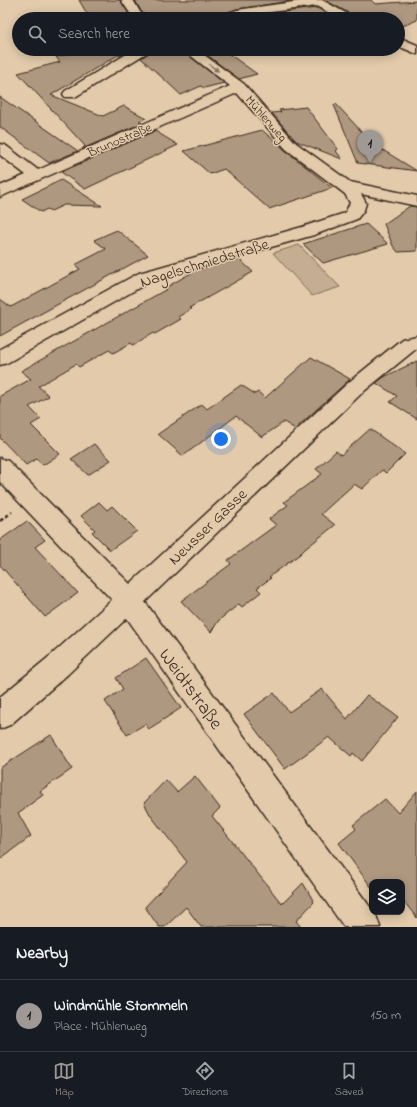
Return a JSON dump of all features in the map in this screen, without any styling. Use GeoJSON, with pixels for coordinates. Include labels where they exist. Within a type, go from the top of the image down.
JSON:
{"type":"FeatureCollection","features":[{"type":"Feature","properties":{"kind":"street"},"geometry":{"type":"LineString","coordinates":[[127,0],[134,12]]}},
{"type":"Feature","properties":{"kind":"street"},"geometry":{"type":"LineString","coordinates":[[139,0],[141,12]]}},
{"type":"Feature","properties":{"kind":"street"},"geometry":{"type":"LineString","coordinates":[[244,12],[316,2],[335,12]]}},
{"type":"Feature","properties":{"kind":"street"},"geometry":{"type":"LineString","coordinates":[[405,44],[417,50]]}},
{"type":"Feature","properties":{"kind":"street"},"geometry":{"type":"LineString","coordinates":[[70,94],[132,56]]}},
{"type":"Feature","properties":{"kind":"street","name":"Mühlenweg"},"geometry":{"type":"LineString","coordinates":[[197,56],[239,87],[291,146],[346,186],[356,197],[358,204],[356,210],[351,216]]}},
{"type":"Feature","properties":{"kind":"street","name":"Brunostraße"},"geometry":{"type":"LineString","coordinates":[[0,192],[239,87]]}},
{"type":"Feature","properties":{"kind":"street"},"geometry":{"type":"LineString","coordinates":[[0,148],[36,175]]}},
{"type":"Feature","properties":{"kind":"street","name":"Mühlenweg"},"geometry":{"type":"LineString","coordinates":[[346,186],[417,201]]}},
{"type":"Feature","properties":{"kind":"street","name":"Nagelschmiedstraße"},"geometry":{"type":"LineString","coordinates":[[0,358],[145,277],[308,230],[351,216]]}},
{"type":"Feature","properties":{"kind":"street","name":"Neusser Gasse"},"geometry":{"type":"LineString","coordinates":[[0,714],[59,664],[183,551],[240,495],[356,387],[409,344],[417,342]]}},
{"type":"Feature","properties":{"kind":"street","name":"Weidtstraße"},"geometry":{"type":"LineString","coordinates":[[0,467],[129,600],[364,927]]}},
{"type":"Feature","properties":{"kind":"shaded area"},"geometry":{"type":"Polygon","coordinates":[[[299,245],[340,287],[312,296],[273,253],[299,245]]]}},
{"type":"Feature","properties":{"kind":"building"},"geometry":{"type":"Polygon","coordinates":[[[79,0],[120,0],[128,12],[86,12],[79,0]]]}},
{"type":"Feature","properties":{"kind":"building"},"geometry":{"type":"Polygon","coordinates":[[[135,0],[297,0],[237,9],[228,12],[141,11],[135,0]]]}},
{"type":"Feature","properties":{"kind":"building"},"geometry":{"type":"Polygon","coordinates":[[[325,0],[371,0],[375,4],[417,1],[417,20],[405,25],[405,12],[347,12],[325,0]]]}},
{"type":"Feature","properties":{"kind":"building"},"geometry":{"type":"Polygon","coordinates":[[[317,8],[324,12],[282,12],[317,8]]]}},
{"type":"Feature","properties":{"kind":"building"},"geometry":{"type":"Polygon","coordinates":[[[116,56],[51,95],[103,116],[124,106],[146,118],[139,121],[142,123],[82,149],[85,146],[18,73],[60,62],[56,57],[116,56]]]}},
{"type":"Feature","properties":{"kind":"building"},"geometry":{"type":"Polygon","coordinates":[[[144,56],[190,56],[224,83],[204,88],[201,86],[181,95],[141,58],[144,56]]]}},
{"type":"Feature","properties":{"kind":"building"},"geometry":{"type":"Polygon","coordinates":[[[208,56],[232,56],[257,74],[239,79],[208,56]]]}},
{"type":"Feature","properties":{"kind":"building"},"geometry":{"type":"Polygon","coordinates":[[[0,97],[78,151],[49,163],[0,127],[0,97]]]}},
{"type":"Feature","properties":{"kind":"building"},"geometry":{"type":"Polygon","coordinates":[[[336,104],[373,144],[417,171],[358,163],[334,105],[336,104]]]}},
{"type":"Feature","properties":{"kind":"building"},"geometry":{"type":"Polygon","coordinates":[[[306,107],[338,149],[336,151],[342,159],[296,141],[272,113],[281,112],[279,110],[306,107]]]}},
{"type":"Feature","properties":{"kind":"building"},"geometry":{"type":"Polygon","coordinates":[[[262,130],[332,188],[269,209],[224,169],[210,174],[184,151],[262,130]]]}},
{"type":"Feature","properties":{"kind":"building"},"geometry":{"type":"Polygon","coordinates":[[[155,131],[178,145],[85,189],[61,172],[155,131]]]}},
{"type":"Feature","properties":{"kind":"building"},"geometry":{"type":"Polygon","coordinates":[[[61,180],[102,206],[64,205],[51,211],[47,209],[41,212],[22,199],[61,180]]]}},
{"type":"Feature","properties":{"kind":"building"},"geometry":{"type":"Polygon","coordinates":[[[410,206],[417,207],[417,251],[398,252],[393,246],[384,224],[410,206]]]}},
{"type":"Feature","properties":{"kind":"building"},"geometry":{"type":"Polygon","coordinates":[[[366,224],[388,244],[323,263],[303,244],[366,224]]]}},
{"type":"Feature","properties":{"kind":"building"},"geometry":{"type":"Polygon","coordinates":[[[117,230],[148,255],[0,336],[0,299],[11,307],[80,269],[75,265],[106,249],[94,240],[117,230]]]}},
{"type":"Feature","properties":{"kind":"building"},"geometry":{"type":"Polygon","coordinates":[[[238,258],[253,272],[189,308],[191,309],[178,317],[181,319],[133,345],[131,343],[113,353],[109,350],[79,367],[76,364],[38,386],[49,396],[29,407],[41,419],[31,425],[60,454],[43,465],[36,459],[26,465],[0,438],[0,396],[31,379],[21,371],[167,289],[165,288],[198,269],[238,258]]]}},
{"type":"Feature","properties":{"kind":"building"},"geometry":{"type":"Polygon","coordinates":[[[311,357],[350,379],[295,429],[284,422],[262,437],[236,416],[183,456],[158,434],[202,404],[207,409],[241,385],[255,394],[258,392],[265,398],[311,357]]]}},
{"type":"Feature","properties":{"kind":"building"},"geometry":{"type":"Polygon","coordinates":[[[417,361],[417,419],[390,402],[397,396],[376,383],[384,377],[417,361]]]}},
{"type":"Feature","properties":{"kind":"building"},"geometry":{"type":"Polygon","coordinates":[[[370,429],[405,454],[386,473],[382,470],[362,489],[354,484],[321,514],[335,525],[269,577],[271,578],[257,588],[261,592],[242,607],[239,604],[219,620],[211,632],[181,601],[231,564],[228,560],[276,525],[269,519],[288,505],[284,502],[322,474],[316,469],[336,451],[341,455],[370,429]]]}},
{"type":"Feature","properties":{"kind":"building"},"geometry":{"type":"Polygon","coordinates":[[[94,444],[111,460],[88,475],[71,459],[94,444]]]}},
{"type":"Feature","properties":{"kind":"building"},"geometry":{"type":"Polygon","coordinates":[[[99,502],[107,510],[112,506],[137,531],[110,550],[92,532],[95,530],[81,516],[99,502]]]}},
{"type":"Feature","properties":{"kind":"building"},"geometry":{"type":"Polygon","coordinates":[[[27,521],[45,540],[35,547],[78,593],[45,617],[0,565],[0,540],[27,521]]]}},
{"type":"Feature","properties":{"kind":"building"},"geometry":{"type":"Polygon","coordinates":[[[146,658],[181,708],[149,729],[145,724],[127,735],[105,701],[123,689],[116,678],[146,658]]]}},
{"type":"Feature","properties":{"kind":"building"},"geometry":{"type":"Polygon","coordinates":[[[322,689],[347,719],[367,695],[398,717],[362,761],[353,753],[351,756],[329,737],[285,769],[244,714],[274,693],[289,712],[322,689]]]}},
{"type":"Feature","properties":{"kind":"building"},"geometry":{"type":"Polygon","coordinates":[[[51,735],[72,769],[40,791],[43,795],[18,813],[31,836],[0,859],[0,768],[51,735]]]}},
{"type":"Feature","properties":{"kind":"building"},"geometry":{"type":"Polygon","coordinates":[[[195,776],[220,808],[212,816],[282,904],[303,883],[314,902],[296,921],[301,927],[201,927],[186,907],[165,927],[159,927],[145,907],[187,862],[151,816],[144,803],[166,780],[177,792],[195,776]]]}},
{"type":"Feature","properties":{"kind":"building"},"geometry":{"type":"Polygon","coordinates":[[[417,791],[417,918],[405,903],[405,879],[369,879],[369,884],[339,843],[356,829],[353,825],[385,799],[398,813],[417,791]]]}},
{"type":"Feature","properties":{"kind":"place","name":"Windmühle Stommeln"},"geometry":{"type":"Point","coordinates":[370,163]}}]}
